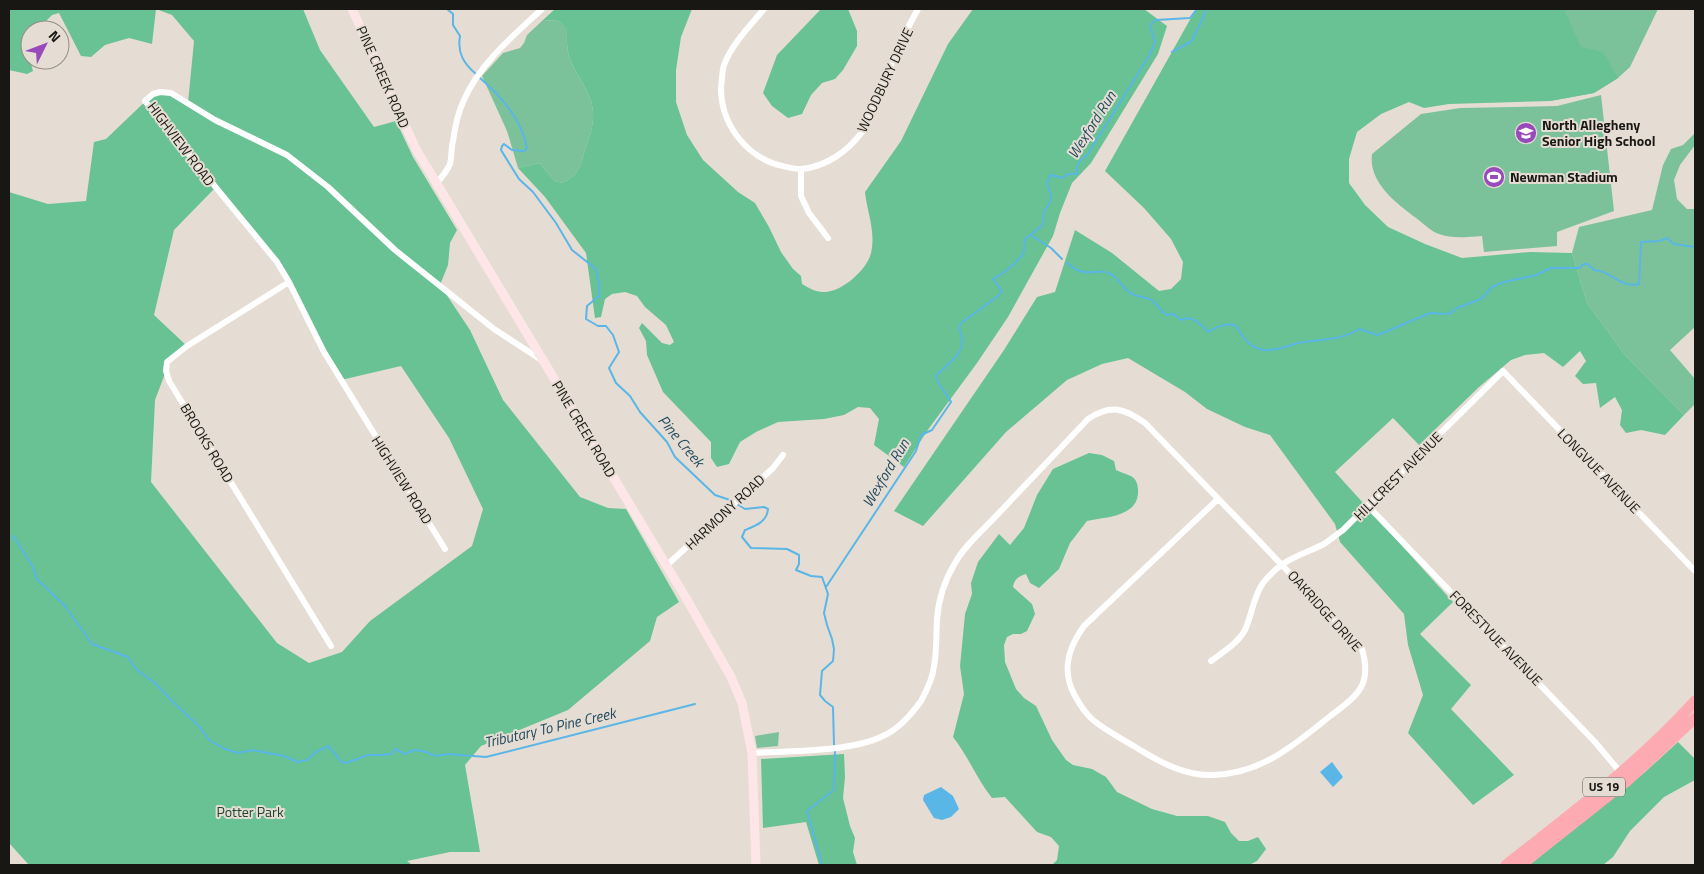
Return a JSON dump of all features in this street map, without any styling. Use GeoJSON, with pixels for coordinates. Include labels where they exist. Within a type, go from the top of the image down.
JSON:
{"type":"FeatureCollection","features":[{"type":"Feature","properties":{"kind":"highway","name":"US 19"},"geometry":{"type":"LineString","coordinates":[[1506,865],[1621,773],[1662,736],[1695,700]]}},
{"type":"Feature","properties":{"kind":"highway","name":"US 19"},"geometry":{"type":"LineString","coordinates":[[1521,865],[1627,780],[1695,718]]}},
{"type":"Feature","properties":{"kind":"street","name":"PINE CREEK ROAD"},"geometry":{"type":"LineString","coordinates":[[352,9],[416,149],[731,677],[742,703],[752,753],[756,865]]}},
{"type":"Feature","properties":{"kind":"street"},"geometry":{"type":"LineString","coordinates":[[437,183],[450,162],[452,141],[459,115],[471,86],[496,53],[542,9]]}},
{"type":"Feature","properties":{"kind":"street","name":"WOODBURY DRIVE"},"geometry":{"type":"LineString","coordinates":[[764,9],[736,42],[724,67],[721,98],[724,113],[733,131],[747,149],[762,159],[784,167],[801,169],[823,164],[854,144],[862,132],[904,35],[918,9]]}},
{"type":"Feature","properties":{"kind":"street","name":"HIGHVIEW ROAD"},"geometry":{"type":"LineString","coordinates":[[445,549],[324,352],[289,282],[265,246],[145,101],[153,94],[160,92],[171,93],[215,120],[287,155],[328,187],[395,250],[494,329],[544,362]]}},
{"type":"Feature","properties":{"kind":"street"},"geometry":{"type":"LineString","coordinates":[[801,169],[801,196],[809,213],[828,238]]}},
{"type":"Feature","properties":{"kind":"street","name":"BROOKS ROAD"},"geometry":{"type":"LineString","coordinates":[[289,282],[187,346],[167,362],[166,371],[174,389],[331,646]]}},
{"type":"Feature","properties":{"kind":"street","name":"HILLCREST AVENUE"},"geometry":{"type":"LineString","coordinates":[[1281,564],[1325,543],[1343,530],[1503,372]]}},
{"type":"Feature","properties":{"kind":"street","name":"LONGVUE AVENUE"},"geometry":{"type":"LineString","coordinates":[[1503,372],[1695,571]]}},
{"type":"Feature","properties":{"kind":"street","name":"OAKRIDGE DRIVE"},"geometry":{"type":"LineString","coordinates":[[752,753],[815,750],[860,744],[882,737],[897,728],[908,718],[924,696],[930,681],[934,667],[937,618],[941,597],[956,562],[972,542],[1088,419],[1097,413],[1109,409],[1131,413],[1145,423],[1281,564],[1362,650],[1366,663],[1365,677],[1362,687],[1356,696],[1304,737],[1266,763],[1240,772],[1212,776],[1178,770],[1149,755],[1093,720],[1080,705],[1070,687],[1067,673],[1068,657],[1074,640],[1084,626],[1218,499]]}},
{"type":"Feature","properties":{"kind":"street","name":"HARMONY ROAD"},"geometry":{"type":"LineString","coordinates":[[666,566],[773,468],[783,455]]}},
{"type":"Feature","properties":{"kind":"street","name":"FORESTVUE AVENUE"},"geometry":{"type":"LineString","coordinates":[[1368,506],[1595,742],[1621,773]]}},
{"type":"Feature","properties":{"kind":"street"},"geometry":{"type":"LineString","coordinates":[[1211,661],[1233,644],[1245,631],[1262,585],[1281,564]]}},
{"type":"Feature","properties":{"kind":"green space"},"geometry":{"type":"Polygon","coordinates":[[[9,9],[156,9],[152,44],[129,38],[105,45],[91,57],[81,56],[70,34],[70,20],[63,20],[59,13],[52,15],[47,20],[20,20],[20,70],[33,70],[27,74],[9,70],[9,9]]]}},
{"type":"Feature","properties":{"kind":"green space","name":"Potter Park"},"geometry":{"type":"Polygon","coordinates":[[[156,9],[303,9],[320,50],[374,127],[396,121],[413,157],[457,230],[450,243],[448,265],[440,285],[470,330],[503,400],[580,497],[608,508],[626,509],[679,602],[657,617],[650,641],[568,710],[481,746],[465,765],[480,852],[450,852],[407,861],[412,865],[29,865],[9,843],[9,192],[48,204],[86,201],[94,142],[106,139],[153,94],[160,92],[188,103],[194,41],[172,15],[156,9]],[[215,188],[174,230],[154,315],[187,346],[167,362],[166,371],[155,400],[151,482],[277,643],[309,663],[342,652],[370,621],[472,546],[483,509],[449,438],[401,366],[341,380],[289,282],[215,188]]]}},
{"type":"Feature","properties":{"kind":"green space"},"geometry":{"type":"Polygon","coordinates":[[[555,9],[692,9],[681,37],[676,70],[676,102],[687,135],[703,160],[738,192],[755,203],[781,252],[793,269],[801,276],[802,284],[815,291],[823,292],[838,289],[845,285],[859,273],[869,260],[872,237],[865,192],[901,141],[948,44],[973,9],[1144,9],[1167,26],[1158,54],[1091,163],[1072,183],[1053,236],[1008,317],[927,431],[904,467],[874,445],[879,419],[870,408],[858,407],[844,415],[824,419],[778,422],[740,442],[729,464],[717,467],[711,458],[711,442],[663,392],[647,355],[646,341],[639,328],[642,323],[662,343],[670,345],[674,342],[666,325],[645,307],[637,296],[625,292],[612,294],[605,299],[601,317],[595,318],[586,253],[545,197],[518,168],[539,163],[555,181],[562,183],[572,177],[578,170],[591,131],[592,105],[569,55],[567,28],[559,21],[543,20],[555,9]]]}},
{"type":"Feature","properties":{"kind":"green space"},"geometry":{"type":"Polygon","coordinates":[[[821,9],[848,9],[857,31],[857,46],[843,70],[835,79],[822,83],[811,95],[802,114],[788,118],[772,106],[763,93],[777,55],[821,9]]]}},
{"type":"Feature","properties":{"kind":"green space"},"geometry":{"type":"Polygon","coordinates":[[[1196,9],[1564,9],[1581,47],[1603,52],[1618,78],[1594,93],[1550,101],[1449,104],[1424,108],[1409,102],[1381,114],[1357,132],[1349,159],[1349,183],[1365,205],[1388,227],[1425,244],[1462,258],[1530,252],[1572,253],[1587,303],[1625,355],[1684,415],[1665,435],[1641,430],[1626,433],[1620,425],[1622,410],[1615,397],[1600,408],[1596,383],[1583,384],[1575,376],[1586,361],[1580,351],[1563,367],[1544,353],[1525,355],[1511,360],[1479,387],[1419,445],[1393,418],[1335,472],[1453,602],[1420,634],[1471,685],[1451,709],[1514,775],[1473,805],[1408,733],[1423,695],[1408,645],[1404,614],[1340,542],[1335,524],[1270,435],[1245,427],[1207,409],[1185,392],[1128,358],[1102,364],[1067,380],[1006,432],[923,526],[894,511],[1004,350],[1037,297],[1055,292],[1075,230],[1112,253],[1159,291],[1171,289],[1181,279],[1183,262],[1171,239],[1144,208],[1105,171],[1196,9]]]}},
{"type":"Feature","properties":{"kind":"green space"},"geometry":{"type":"Polygon","coordinates":[[[1453,9],[1658,9],[1630,67],[1618,78],[1594,93],[1550,101],[1453,9]]]}},
{"type":"Feature","properties":{"kind":"green space"},"geometry":{"type":"Polygon","coordinates":[[[543,20],[559,21],[567,27],[569,55],[590,98],[593,112],[591,131],[580,166],[572,177],[562,183],[555,181],[539,163],[518,168],[507,131],[482,76],[503,53],[520,48],[527,35],[543,20]]]}},
{"type":"Feature","properties":{"kind":"green space","name":"Newman Stadium"},"geometry":{"type":"Polygon","coordinates":[[[1601,95],[1614,211],[1557,232],[1557,246],[1484,252],[1482,236],[1449,237],[1431,230],[1395,201],[1380,184],[1375,175],[1372,165],[1372,154],[1421,114],[1460,108],[1557,106],[1601,95]]]}},
{"type":"Feature","properties":{"kind":"green space"},"geometry":{"type":"Polygon","coordinates":[[[1694,134],[1695,145],[1680,165],[1674,180],[1677,199],[1687,209],[1695,209],[1695,327],[1670,350],[1695,379],[1695,404],[1684,415],[1625,355],[1587,303],[1572,253],[1579,227],[1652,210],[1663,165],[1671,149],[1683,145],[1694,134]]]}},
{"type":"Feature","properties":{"kind":"green space"},"geometry":{"type":"Polygon","coordinates":[[[1089,453],[1102,455],[1114,461],[1116,470],[1135,479],[1138,487],[1136,501],[1132,507],[1119,515],[1087,521],[1070,543],[1059,569],[1039,588],[1030,583],[1026,574],[1016,580],[1013,587],[1032,604],[1035,614],[1027,631],[1007,637],[1004,645],[1005,662],[1016,689],[1024,698],[1036,706],[1052,740],[1066,760],[1073,765],[1092,769],[1106,777],[1117,792],[1152,809],[1177,816],[1208,816],[1225,822],[1231,833],[1239,841],[1248,841],[1258,837],[1266,849],[1257,861],[1249,865],[1052,865],[1057,860],[1059,846],[1051,837],[1037,832],[1005,797],[992,798],[953,737],[964,694],[960,666],[965,614],[972,594],[971,583],[978,562],[999,534],[1010,545],[1024,528],[1037,495],[1053,469],[1089,453]]]}},
{"type":"Feature","properties":{"kind":"green space"},"geometry":{"type":"Polygon","coordinates":[[[779,732],[778,746],[757,748],[755,736],[779,732]]]}},
{"type":"Feature","properties":{"kind":"green space"},"geometry":{"type":"Polygon","coordinates":[[[1678,742],[1695,759],[1695,780],[1664,797],[1630,831],[1613,857],[1603,865],[1529,865],[1644,773],[1678,742]]]}},
{"type":"Feature","properties":{"kind":"green space"},"geometry":{"type":"Polygon","coordinates":[[[844,754],[845,777],[843,798],[855,838],[853,852],[857,865],[819,865],[806,822],[763,828],[761,759],[844,754]]]}},
{"type":"Feature","properties":{"kind":"water"},"geometry":{"type":"Polygon","coordinates":[[[1332,762],[1343,777],[1333,787],[1320,772],[1332,762]]]}},
{"type":"Feature","properties":{"kind":"water"},"geometry":{"type":"Polygon","coordinates":[[[941,787],[953,796],[959,809],[951,817],[942,820],[934,818],[923,800],[924,795],[941,787]]]}},
{"type":"Feature","properties":{"kind":"waterway","name":"Pine Creek"},"geometry":{"type":"LineString","coordinates":[[447,9],[453,14],[453,25],[460,36],[459,42],[462,58],[476,74]]}},
{"type":"Feature","properties":{"kind":"waterway","name":"Wexford Run"},"geometry":{"type":"LineString","coordinates":[[826,587],[916,451],[921,435],[932,430],[951,402],[938,383],[936,376],[960,351],[962,345],[960,324],[998,296],[1002,291],[993,279],[1006,271],[1019,259],[1024,252],[1025,239],[1043,225],[1044,211],[1050,203],[1051,195],[1047,183],[1051,175],[1063,178],[1068,174],[1077,174],[1079,162],[1088,154],[1149,56],[1155,43],[1150,25],[1156,20],[1190,18],[1197,9]]}},
{"type":"Feature","properties":{"kind":"waterway"},"geometry":{"type":"LineString","coordinates":[[1172,52],[1192,41],[1207,9]]}},
{"type":"Feature","properties":{"kind":"waterway","name":"Pine Creek"},"geometry":{"type":"LineString","coordinates":[[480,78],[496,92],[510,109],[520,127],[527,148],[524,151],[512,150],[504,144],[501,150],[519,179],[533,192],[556,223],[572,250],[596,269],[599,296],[587,306],[586,319],[598,326],[606,326],[613,335],[619,352],[609,368],[616,383],[630,396],[640,412],[667,442],[675,457],[715,495],[733,501]]}},
{"type":"Feature","properties":{"kind":"waterway"},"geometry":{"type":"LineString","coordinates":[[1031,235],[1051,248],[1062,259]]}},
{"type":"Feature","properties":{"kind":"waterway"},"geometry":{"type":"LineString","coordinates":[[1067,263],[1081,271],[1101,271],[1111,274],[1131,293],[1153,301],[1167,315],[1174,314],[1181,320],[1185,318],[1193,319],[1208,332],[1221,326],[1235,325],[1244,338],[1254,347],[1269,350],[1298,343],[1337,338],[1359,329],[1378,335],[1430,313],[1449,314],[1457,308],[1481,299],[1492,287],[1504,282],[1536,275],[1551,268],[1579,268],[1584,264],[1588,264],[1594,270],[1606,273],[1621,282],[1633,285],[1639,284],[1641,242],[1660,241],[1667,238],[1674,244],[1695,247]]}},
{"type":"Feature","properties":{"kind":"waterway","name":"Pine Creek"},"geometry":{"type":"LineString","coordinates":[[737,504],[745,509],[764,507],[768,509],[763,520],[745,530],[742,537],[751,548],[787,549],[799,555],[799,564],[796,570],[811,576],[822,577],[828,594],[824,613],[834,649],[833,661],[822,671],[820,695],[833,707],[834,745]]}},
{"type":"Feature","properties":{"kind":"waterway","name":"Tributary To Pine Creek"},"geometry":{"type":"LineString","coordinates":[[13,536],[32,565],[37,579],[66,607],[92,644],[128,657],[136,669],[156,684],[199,726],[209,740],[225,749],[238,753],[253,750],[284,756],[298,762],[307,760],[316,752],[328,746],[342,762],[346,763],[368,755],[392,754],[395,749],[405,754],[414,750],[436,756],[448,754],[486,757],[695,704]]}},
{"type":"Feature","properties":{"kind":"waterway","name":"Pine Creek"},"geometry":{"type":"LineString","coordinates":[[822,865],[807,811],[834,790],[835,750]]}},
{"type":"Feature","properties":{"kind":"place","name":"North Allegheny Senior High School"},"geometry":{"type":"Point","coordinates":[1526,133]}},
{"type":"Feature","properties":{"kind":"place","name":"Newman Stadium"},"geometry":{"type":"Point","coordinates":[1494,177]}}]}
